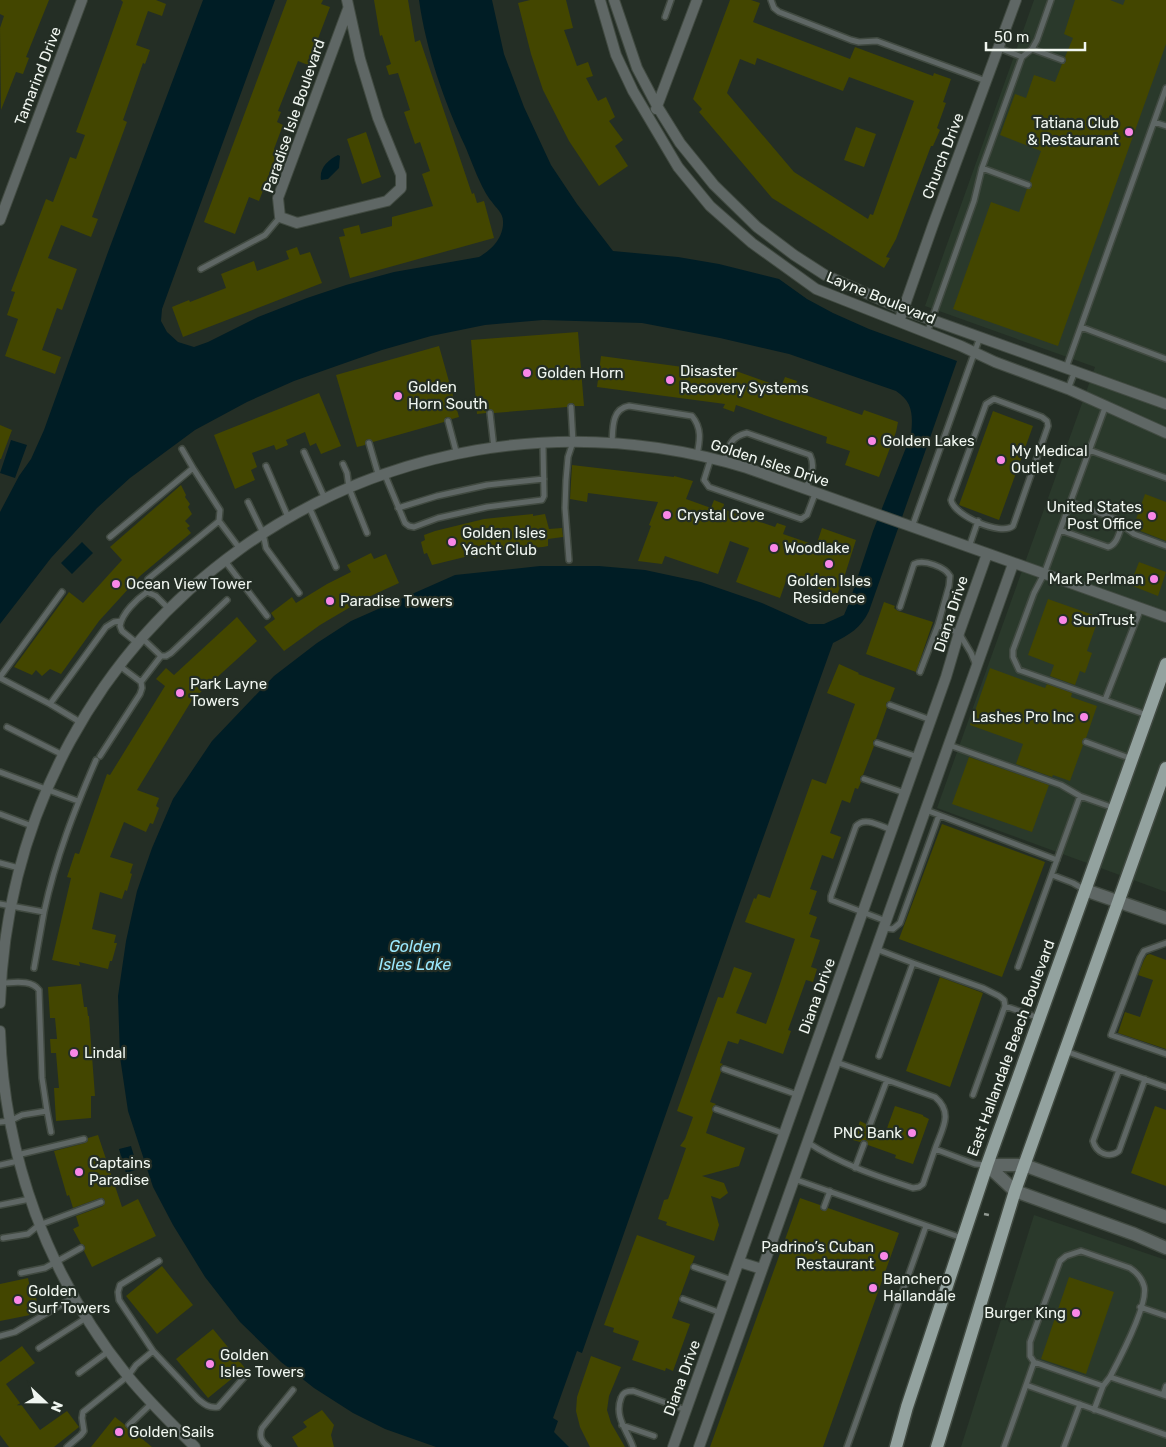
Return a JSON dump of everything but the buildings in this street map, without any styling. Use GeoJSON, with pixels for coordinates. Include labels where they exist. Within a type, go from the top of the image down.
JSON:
{"type":"FeatureCollection","features":[{"type":"Feature","properties":{"kind":"main road","name":"East Hallandale Beach Boulevard"},"geometry":{"type":"LineString","coordinates":[[896,1447],[907,1407],[987,1165],[1166,664]]}},
{"type":"Feature","properties":{"kind":"main road"},"geometry":{"type":"LineString","coordinates":[[937,1447],[1015,1191],[1166,768]]}},
{"type":"Feature","properties":{"kind":"street","name":"Tamarind Drive"},"geometry":{"type":"LineString","coordinates":[[0,220],[82,0]]}},
{"type":"Feature","properties":{"kind":"street","name":"Layne Boulevard"},"geometry":{"type":"LineString","coordinates":[[600,0],[616,55],[633,91],[678,167],[710,206],[752,242],[816,289],[994,362],[1106,404],[1166,432]]}},
{"type":"Feature","properties":{"kind":"street","name":"Layne Boulevard"},"geometry":{"type":"LineString","coordinates":[[614,0],[636,68],[680,142],[714,185],[757,227],[794,255],[825,275],[904,310],[1166,404]]}},
{"type":"Feature","properties":{"kind":"street"},"geometry":{"type":"LineString","coordinates":[[650,121],[697,0]]}},
{"type":"Feature","properties":{"kind":"street","name":"Church Drive"},"geometry":{"type":"LineString","coordinates":[[899,322],[1016,0]]}},
{"type":"Feature","properties":{"kind":"street","name":"Paradise Isle Boulevard"},"geometry":{"type":"LineString","coordinates":[[347,4],[360,59],[378,118],[401,175],[401,188],[387,201],[297,222],[280,218],[278,198],[347,4]]}},
{"type":"Feature","properties":{"kind":"street"},"geometry":{"type":"LineString","coordinates":[[785,265],[794,255]]}},
{"type":"Feature","properties":{"kind":"street","name":"Golden Isles Drive"},"geometry":{"type":"LineString","coordinates":[[0,1003],[5,905],[32,826],[62,755],[80,722],[118,665],[169,609],[208,573],[263,533],[309,506],[349,488],[418,464],[494,448],[573,442],[612,443],[697,455],[724,461],[1166,617]]}},
{"type":"Feature","properties":{"kind":"street","name":"Diana Drive"},"geometry":{"type":"LineString","coordinates":[[673,1447],[918,758],[986,554]]}},
{"type":"Feature","properties":{"kind":"street"},"geometry":{"type":"LineString","coordinates":[[699,1447],[1013,564]]}},
{"type":"Feature","properties":{"kind":"street"},"geometry":{"type":"LineString","coordinates":[[1085,890],[1119,900],[1166,918]]}},
{"type":"Feature","properties":{"kind":"street"},"geometry":{"type":"LineString","coordinates":[[0,1031],[5,1122],[39,1225],[56,1263],[86,1318],[109,1351],[152,1403],[195,1447]]}},
{"type":"Feature","properties":{"kind":"street"},"geometry":{"type":"LineString","coordinates":[[987,1165],[1024,1165],[1166,1216]]}},
{"type":"Feature","properties":{"kind":"street"},"geometry":{"type":"LineString","coordinates":[[987,1165],[1015,1191],[1134,1234],[1166,1248]]}},
{"type":"Feature","properties":{"kind":"street"},"geometry":{"type":"LineString","coordinates":[[739,1262],[762,1269]]}},
{"type":"Feature","properties":{"kind":"lane"},"geometry":{"type":"LineString","coordinates":[[665,17],[671,0]]}},
{"type":"Feature","properties":{"kind":"lane"},"geometry":{"type":"LineString","coordinates":[[771,0],[774,8],[779,12],[851,40],[859,42],[877,41],[987,82]]}},
{"type":"Feature","properties":{"kind":"lane"},"geometry":{"type":"LineString","coordinates":[[927,333],[974,201],[982,168],[1022,57],[1032,49],[1037,40],[1052,0]]}},
{"type":"Feature","properties":{"kind":"lane"},"geometry":{"type":"LineString","coordinates":[[999,48],[1022,57]]}},
{"type":"Feature","properties":{"kind":"lane"},"geometry":{"type":"LineString","coordinates":[[1032,49],[1062,60]]}},
{"type":"Feature","properties":{"kind":"lane"},"geometry":{"type":"LineString","coordinates":[[1068,389],[1070,370],[1081,327],[1166,88]]}},
{"type":"Feature","properties":{"kind":"lane"},"geometry":{"type":"LineString","coordinates":[[1154,122],[1166,126]]}},
{"type":"Feature","properties":{"kind":"lane"},"geometry":{"type":"LineString","coordinates":[[982,168],[1028,185]]}},
{"type":"Feature","properties":{"kind":"lane"},"geometry":{"type":"LineString","coordinates":[[201,269],[264,235],[280,218]]}},
{"type":"Feature","properties":{"kind":"lane"},"geometry":{"type":"LineString","coordinates":[[1081,327],[1166,359]]}},
{"type":"Feature","properties":{"kind":"lane"},"geometry":{"type":"LineString","coordinates":[[907,525],[980,338]]}},
{"type":"Feature","properties":{"kind":"lane"},"geometry":{"type":"LineString","coordinates":[[994,399],[1042,416],[1047,421],[1048,426],[1013,526],[1002,530],[978,522],[955,509],[951,500],[986,404],[994,399]]}},
{"type":"Feature","properties":{"kind":"lane"},"geometry":{"type":"LineString","coordinates":[[1106,404],[1044,574],[1034,593],[1013,650],[1015,664],[1019,670],[1147,716]]}},
{"type":"Feature","properties":{"kind":"lane"},"geometry":{"type":"LineString","coordinates":[[612,443],[613,420],[618,411],[623,407],[629,406],[692,416],[699,429],[700,438],[697,455]]}},
{"type":"Feature","properties":{"kind":"lane"},"geometry":{"type":"LineString","coordinates":[[569,560],[565,508],[568,456],[573,442],[571,407]]}},
{"type":"Feature","properties":{"kind":"lane"},"geometry":{"type":"LineString","coordinates":[[490,413],[494,448]]}},
{"type":"Feature","properties":{"kind":"lane"},"geometry":{"type":"LineString","coordinates":[[448,421],[457,455]]}},
{"type":"Feature","properties":{"kind":"lane"},"geometry":{"type":"LineString","coordinates":[[711,458],[704,480],[709,487],[801,519],[807,515],[814,462],[810,455],[748,433],[739,435],[733,440],[724,461]]}},
{"type":"Feature","properties":{"kind":"lane"},"geometry":{"type":"LineString","coordinates":[[369,443],[382,476],[405,523],[409,526],[414,526],[438,518],[487,507],[542,500],[544,496],[543,443]]}},
{"type":"Feature","properties":{"kind":"lane"},"geometry":{"type":"LineString","coordinates":[[182,449],[220,510],[219,520],[240,549]]}},
{"type":"Feature","properties":{"kind":"lane"},"geometry":{"type":"LineString","coordinates":[[1089,450],[1166,478]]}},
{"type":"Feature","properties":{"kind":"lane"},"geometry":{"type":"LineString","coordinates":[[304,452],[325,499]]}},
{"type":"Feature","properties":{"kind":"lane"},"geometry":{"type":"LineString","coordinates":[[343,464],[347,473],[349,488],[367,533]]}},
{"type":"Feature","properties":{"kind":"lane"},"geometry":{"type":"LineString","coordinates":[[266,466],[288,518]]}},
{"type":"Feature","properties":{"kind":"lane"},"geometry":{"type":"LineString","coordinates":[[110,537],[193,468]]}},
{"type":"Feature","properties":{"kind":"lane"},"geometry":{"type":"LineString","coordinates":[[398,508],[487,484],[544,479]]}},
{"type":"Feature","properties":{"kind":"lane"},"geometry":{"type":"LineString","coordinates":[[248,502],[263,533],[266,548],[299,593]]}},
{"type":"Feature","properties":{"kind":"lane"},"geometry":{"type":"LineString","coordinates":[[1070,502],[1118,520],[1134,534],[1166,546]]}},
{"type":"Feature","properties":{"kind":"lane"},"geometry":{"type":"LineString","coordinates":[[309,506],[336,566]]}},
{"type":"Feature","properties":{"kind":"lane"},"geometry":{"type":"LineString","coordinates":[[147,592],[146,584],[148,578],[219,520]]}},
{"type":"Feature","properties":{"kind":"lane"},"geometry":{"type":"LineString","coordinates":[[969,548],[978,522]]}},
{"type":"Feature","properties":{"kind":"lane"},"geometry":{"type":"LineString","coordinates":[[1060,530],[1108,548],[1116,542],[1122,525]]}},
{"type":"Feature","properties":{"kind":"lane"},"geometry":{"type":"LineString","coordinates":[[224,561],[267,616]]}},
{"type":"Feature","properties":{"kind":"lane"},"geometry":{"type":"LineString","coordinates":[[900,607],[914,564],[923,562],[944,569],[950,576],[938,625],[920,672]]}},
{"type":"Feature","properties":{"kind":"lane"},"geometry":{"type":"LineString","coordinates":[[62,592],[0,678],[80,722]]}},
{"type":"Feature","properties":{"kind":"lane"},"geometry":{"type":"LineString","coordinates":[[147,592],[156,596],[169,609]]}},
{"type":"Feature","properties":{"kind":"lane"},"geometry":{"type":"LineString","coordinates":[[147,592],[124,616],[120,626],[122,630],[161,656],[171,653],[227,600]]}},
{"type":"Feature","properties":{"kind":"lane"},"geometry":{"type":"LineString","coordinates":[[1105,700],[1141,607]]}},
{"type":"Feature","properties":{"kind":"lane"},"geometry":{"type":"LineString","coordinates":[[50,704],[106,627],[114,622],[121,621]]}},
{"type":"Feature","properties":{"kind":"lane"},"geometry":{"type":"LineString","coordinates":[[938,625],[959,634],[977,666]]}},
{"type":"Feature","properties":{"kind":"lane"},"geometry":{"type":"LineString","coordinates":[[140,682],[161,656]]}},
{"type":"Feature","properties":{"kind":"lane"},"geometry":{"type":"LineString","coordinates":[[34,968],[52,875],[78,801],[98,758],[142,688],[140,682],[118,665]]}},
{"type":"Feature","properties":{"kind":"lane"},"geometry":{"type":"LineString","coordinates":[[890,705],[931,720]]}},
{"type":"Feature","properties":{"kind":"lane"},"geometry":{"type":"LineString","coordinates":[[7,727],[62,755]]}},
{"type":"Feature","properties":{"kind":"lane"},"geometry":{"type":"LineString","coordinates":[[1086,742],[1132,759]]}},
{"type":"Feature","properties":{"kind":"lane"},"geometry":{"type":"LineString","coordinates":[[877,743],[918,758]]}},
{"type":"Feature","properties":{"kind":"lane"},"geometry":{"type":"LineString","coordinates":[[949,745],[1061,785],[1080,796],[1114,808]]}},
{"type":"Feature","properties":{"kind":"lane"},"geometry":{"type":"LineString","coordinates":[[0,772],[78,801]]}},
{"type":"Feature","properties":{"kind":"lane"},"geometry":{"type":"LineString","coordinates":[[864,779],[905,793]]}},
{"type":"Feature","properties":{"kind":"lane"},"geometry":{"type":"LineString","coordinates":[[1018,967],[1080,796]]}},
{"type":"Feature","properties":{"kind":"lane"},"geometry":{"type":"LineString","coordinates":[[926,810],[1057,860]]}},
{"type":"Feature","properties":{"kind":"lane"},"geometry":{"type":"LineString","coordinates":[[0,814],[32,826]]}},
{"type":"Feature","properties":{"kind":"lane"},"geometry":{"type":"LineString","coordinates":[[892,830],[865,821],[860,822],[856,826],[831,896],[832,900],[863,913],[893,930],[900,923],[939,815]]}},
{"type":"Feature","properties":{"kind":"lane"},"geometry":{"type":"LineString","coordinates":[[0,863],[19,868]]}},
{"type":"Feature","properties":{"kind":"lane"},"geometry":{"type":"LineString","coordinates":[[1052,875],[1085,890]]}},
{"type":"Feature","properties":{"kind":"lane"},"geometry":{"type":"LineString","coordinates":[[5,905],[44,912]]}},
{"type":"Feature","properties":{"kind":"lane"},"geometry":{"type":"LineString","coordinates":[[1166,943],[1144,951],[1111,1034],[1166,1054]]}},
{"type":"Feature","properties":{"kind":"lane"},"geometry":{"type":"LineString","coordinates":[[876,950],[983,988],[1004,1000],[1005,1006],[973,1094]]}},
{"type":"Feature","properties":{"kind":"lane"},"geometry":{"type":"LineString","coordinates":[[879,1056],[913,963]]}},
{"type":"Feature","properties":{"kind":"lane"},"geometry":{"type":"LineString","coordinates":[[1,983],[30,983],[36,985],[39,990],[42,1078],[51,1132]]}},
{"type":"Feature","properties":{"kind":"lane"},"geometry":{"type":"LineString","coordinates":[[1005,1006],[1039,1018]]}},
{"type":"Feature","properties":{"kind":"lane"},"geometry":{"type":"LineString","coordinates":[[1065,1051],[1166,1087]]}},
{"type":"Feature","properties":{"kind":"lane"},"geometry":{"type":"LineString","coordinates":[[807,1142],[824,1154],[855,1168],[913,1188],[923,1184],[946,1117],[941,1102],[935,1097],[836,1062]]}},
{"type":"Feature","properties":{"kind":"lane"},"geometry":{"type":"LineString","coordinates":[[724,1069],[798,1094]]}},
{"type":"Feature","properties":{"kind":"lane"},"geometry":{"type":"LineString","coordinates":[[1119,1070],[1093,1141],[1094,1147],[1098,1151],[1109,1155],[1115,1155],[1119,1151],[1145,1079]]}},
{"type":"Feature","properties":{"kind":"lane"},"geometry":{"type":"LineString","coordinates":[[870,1125],[887,1080]]}},
{"type":"Feature","properties":{"kind":"lane"},"geometry":{"type":"LineString","coordinates":[[716,1109],[785,1134]]}},
{"type":"Feature","properties":{"kind":"lane"},"geometry":{"type":"LineString","coordinates":[[5,1122],[22,1115],[47,1111]]}},
{"type":"Feature","properties":{"kind":"lane"},"geometry":{"type":"LineString","coordinates":[[0,1165],[84,1138]]}},
{"type":"Feature","properties":{"kind":"lane"},"geometry":{"type":"LineString","coordinates":[[855,1168],[864,1144]]}},
{"type":"Feature","properties":{"kind":"lane"},"geometry":{"type":"LineString","coordinates":[[935,1149],[975,1164],[987,1165]]}},
{"type":"Feature","properties":{"kind":"lane"},"geometry":{"type":"LineString","coordinates":[[794,1179],[962,1238]]}},
{"type":"Feature","properties":{"kind":"lane"},"geometry":{"type":"LineString","coordinates":[[824,1207],[830,1191]]}},
{"type":"Feature","properties":{"kind":"lane"},"geometry":{"type":"LineString","coordinates":[[0,1205],[30,1198]]}},
{"type":"Feature","properties":{"kind":"lane"},"geometry":{"type":"LineString","coordinates":[[3,1238],[28,1234],[39,1225],[101,1202]]}},
{"type":"Feature","properties":{"kind":"lane"},"geometry":{"type":"LineString","coordinates":[[847,1447],[926,1226]]}},
{"type":"Feature","properties":{"kind":"lane"},"geometry":{"type":"LineString","coordinates":[[21,1273],[45,1268],[80,1248]]}},
{"type":"Feature","properties":{"kind":"lane"},"geometry":{"type":"LineString","coordinates":[[1094,1410],[1103,1386],[1110,1377],[1127,1343],[1144,1296],[1144,1287],[1136,1272],[1130,1268],[1081,1250],[1066,1256],[1060,1261],[1030,1342],[1030,1356],[1034,1362],[1103,1386]]}},
{"type":"Feature","properties":{"kind":"lane"},"geometry":{"type":"LineString","coordinates":[[159,1261],[120,1285],[118,1292],[119,1300],[153,1351],[198,1399],[211,1408],[218,1407],[247,1374]]}},
{"type":"Feature","properties":{"kind":"lane"},"geometry":{"type":"LineString","coordinates":[[694,1266],[733,1280]]}},
{"type":"Feature","properties":{"kind":"lane"},"geometry":{"type":"LineString","coordinates":[[0,1336],[15,1332],[74,1297]]}},
{"type":"Feature","properties":{"kind":"lane"},"geometry":{"type":"LineString","coordinates":[[683,1299],[721,1313]]}},
{"type":"Feature","properties":{"kind":"lane"},"geometry":{"type":"LineString","coordinates":[[1140,1308],[1166,1316]]}},
{"type":"Feature","properties":{"kind":"lane"},"geometry":{"type":"LineString","coordinates":[[39,1348],[86,1318]]}},
{"type":"Feature","properties":{"kind":"lane"},"geometry":{"type":"LineString","coordinates":[[79,1373],[109,1351]]}},
{"type":"Feature","properties":{"kind":"lane"},"geometry":{"type":"LineString","coordinates":[[67,1447],[84,1431],[83,1412],[128,1376],[136,1365],[153,1351]]}},
{"type":"Feature","properties":{"kind":"lane"},"geometry":{"type":"LineString","coordinates":[[1004,1447],[1034,1362]]}},
{"type":"Feature","properties":{"kind":"lane"},"geometry":{"type":"LineString","coordinates":[[1110,1377],[1164,1396],[1166,1386]]}},
{"type":"Feature","properties":{"kind":"lane"},"geometry":{"type":"LineString","coordinates":[[1026,1385],[1166,1435]]}},
{"type":"Feature","properties":{"kind":"lane"},"geometry":{"type":"LineString","coordinates":[[268,1447],[261,1440],[262,1428],[293,1390]]}},
{"type":"Feature","properties":{"kind":"lane"},"geometry":{"type":"LineString","coordinates":[[633,1447],[619,1417],[620,1401],[623,1394],[633,1391],[686,1410]]}},
{"type":"Feature","properties":{"kind":"lane"},"geometry":{"type":"LineString","coordinates":[[129,1425],[152,1403]]}},
{"type":"Feature","properties":{"kind":"lane"},"geometry":{"type":"LineString","coordinates":[[1064,1447],[1080,1404]]}},
{"type":"Feature","properties":{"kind":"lane"},"geometry":{"type":"LineString","coordinates":[[622,1425],[654,1436]]}},
{"type":"Feature","properties":{"kind":"path"},"geometry":{"type":"LineString","coordinates":[[984,1214],[989,1215]]}},
{"type":"Feature","properties":{"kind":"shaded area"},"geometry":{"type":"Polygon","coordinates":[[[1034,0],[1166,0],[1166,892],[937,808],[1095,367],[925,306],[1034,0]]]}},
{"type":"Feature","properties":{"kind":"shaded area"},"geometry":{"type":"Polygon","coordinates":[[[1034,1215],[1166,1260],[1166,1447],[961,1447],[1034,1215]]]}},
{"type":"Feature","properties":{"kind":"water","name":"Golden Isles Lake"},"geometry":{"type":"Polygon","coordinates":[[[203,0],[275,0],[162,309],[161,321],[167,332],[178,342],[194,347],[258,317],[307,298],[394,272],[479,257],[493,247],[502,232],[503,218],[480,183],[450,111],[431,56],[419,0],[492,0],[504,54],[524,107],[551,165],[577,204],[613,251],[678,257],[719,264],[779,279],[807,299],[833,313],[869,329],[957,361],[869,611],[854,630],[833,643],[582,1353],[577,1351],[553,1418],[558,1421],[554,1432],[569,1447],[436,1447],[385,1429],[353,1413],[314,1388],[281,1362],[240,1322],[205,1277],[173,1225],[153,1187],[128,1111],[120,1057],[118,996],[126,941],[137,891],[152,848],[173,799],[212,741],[274,676],[317,643],[351,621],[455,575],[540,566],[599,566],[645,570],[701,582],[762,603],[809,624],[824,624],[844,615],[873,531],[911,435],[911,410],[906,400],[896,391],[789,354],[642,323],[543,320],[485,325],[431,336],[382,350],[294,381],[247,402],[195,430],[130,478],[97,508],[51,558],[0,624],[0,512],[19,476],[31,459],[44,430],[108,252],[203,0]]]}},
{"type":"Feature","properties":{"kind":"water"},"geometry":{"type":"Polygon","coordinates":[[[338,155],[340,156],[339,168],[328,179],[321,180],[321,172],[325,165],[338,155]]]}},
{"type":"Feature","properties":{"kind":"water"},"geometry":{"type":"Polygon","coordinates":[[[11,440],[27,445],[15,478],[0,473],[11,440]]]}},
{"type":"Feature","properties":{"kind":"water"},"geometry":{"type":"Polygon","coordinates":[[[82,542],[93,553],[72,574],[61,563],[82,542]]]}},
{"type":"Feature","properties":{"kind":"water"},"geometry":{"type":"Polygon","coordinates":[[[131,1146],[138,1169],[126,1173],[119,1149],[131,1146]]]}},
{"type":"Feature","properties":{"kind":"place","name":"Tatiana Club & Restaurant"},"geometry":{"type":"Point","coordinates":[1129,132]}},
{"type":"Feature","properties":{"kind":"place","name":"Golden Horn"},"geometry":{"type":"Point","coordinates":[527,373]}},
{"type":"Feature","properties":{"kind":"place","name":"Disaster Recovery Systems"},"geometry":{"type":"Point","coordinates":[670,380]}},
{"type":"Feature","properties":{"kind":"place","name":"Golden Horn South"},"geometry":{"type":"Point","coordinates":[398,396]}},
{"type":"Feature","properties":{"kind":"place","name":"Golden Lakes"},"geometry":{"type":"Point","coordinates":[872,441]}},
{"type":"Feature","properties":{"kind":"place","name":"My Medical Outlet"},"geometry":{"type":"Point","coordinates":[1001,460]}},
{"type":"Feature","properties":{"kind":"place","name":"Crystal Cove"},"geometry":{"type":"Point","coordinates":[667,515]}},
{"type":"Feature","properties":{"kind":"place","name":"United States Post Office"},"geometry":{"type":"Point","coordinates":[1152,516]}},
{"type":"Feature","properties":{"kind":"place","name":"Golden Isles Yacht Club"},"geometry":{"type":"Point","coordinates":[452,542]}},
{"type":"Feature","properties":{"kind":"place","name":"Woodlake"},"geometry":{"type":"Point","coordinates":[774,548]}},
{"type":"Feature","properties":{"kind":"place","name":"Golden Isles Residence"},"geometry":{"type":"Point","coordinates":[829,564]}},
{"type":"Feature","properties":{"kind":"place","name":"Mark Perlman"},"geometry":{"type":"Point","coordinates":[1154,579]}},
{"type":"Feature","properties":{"kind":"place","name":"Ocean View Tower"},"geometry":{"type":"Point","coordinates":[116,584]}},
{"type":"Feature","properties":{"kind":"place","name":"Paradise Towers"},"geometry":{"type":"Point","coordinates":[330,601]}},
{"type":"Feature","properties":{"kind":"place","name":"SunTrust"},"geometry":{"type":"Point","coordinates":[1063,620]}},
{"type":"Feature","properties":{"kind":"place","name":"Park Layne Towers"},"geometry":{"type":"Point","coordinates":[180,693]}},
{"type":"Feature","properties":{"kind":"place","name":"Lashes Pro Inc"},"geometry":{"type":"Point","coordinates":[1084,717]}},
{"type":"Feature","properties":{"kind":"place","name":"Lindal"},"geometry":{"type":"Point","coordinates":[74,1053]}},
{"type":"Feature","properties":{"kind":"place","name":"PNC Bank"},"geometry":{"type":"Point","coordinates":[912,1133]}},
{"type":"Feature","properties":{"kind":"place","name":"Captains Paradise"},"geometry":{"type":"Point","coordinates":[79,1172]}},
{"type":"Feature","properties":{"kind":"place","name":"Padrino’s Cuban Restaurant"},"geometry":{"type":"Point","coordinates":[884,1256]}},
{"type":"Feature","properties":{"kind":"place","name":"Banchero Hallandale"},"geometry":{"type":"Point","coordinates":[873,1288]}},
{"type":"Feature","properties":{"kind":"place","name":"Golden Surf Towers"},"geometry":{"type":"Point","coordinates":[18,1300]}},
{"type":"Feature","properties":{"kind":"place","name":"Burger King"},"geometry":{"type":"Point","coordinates":[1076,1313]}},
{"type":"Feature","properties":{"kind":"place","name":"Golden Isles Towers"},"geometry":{"type":"Point","coordinates":[210,1364]}},
{"type":"Feature","properties":{"kind":"place","name":"Golden Sails"},"geometry":{"type":"Point","coordinates":[119,1432]}}]}
